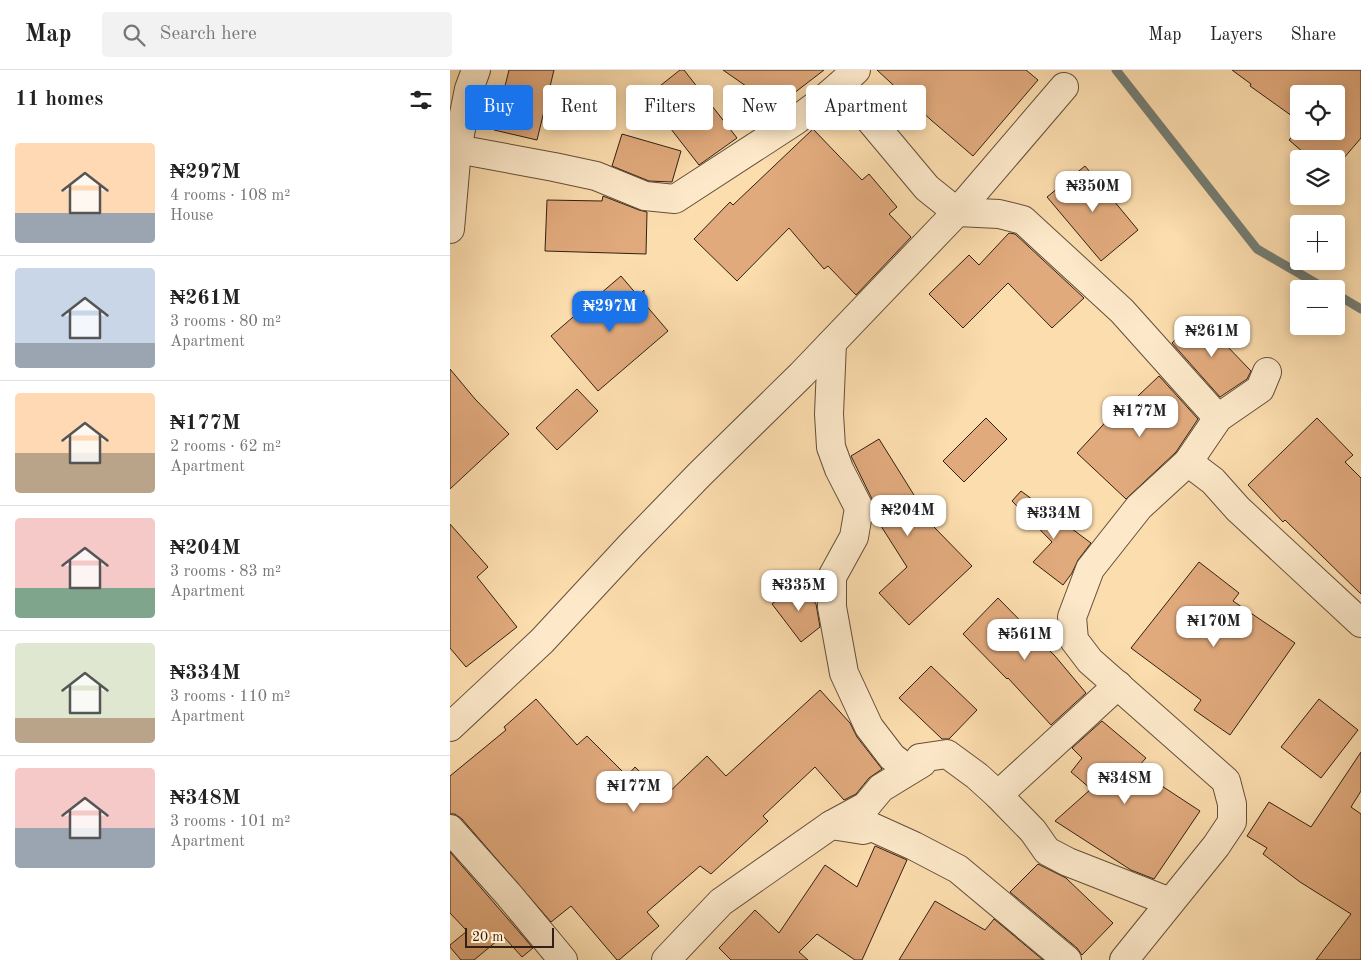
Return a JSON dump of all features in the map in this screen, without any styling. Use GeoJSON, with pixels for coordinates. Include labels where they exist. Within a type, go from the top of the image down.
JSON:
{"type":"FeatureCollection","features":[{"type":"Feature","properties":{"kind":"street"},"geometry":{"type":"LineString","coordinates":[[450,229],[457,149],[469,89],[476,70]]}},
{"type":"Feature","properties":{"kind":"street"},"geometry":{"type":"LineString","coordinates":[[457,149],[554,166],[596,176],[645,196],[675,199],[795,121],[818,104],[847,78],[860,108],[927,188],[957,212],[999,214],[1023,220],[1122,311],[1218,418]]}},
{"type":"Feature","properties":{"kind":"street"},"geometry":{"type":"LineString","coordinates":[[450,727],[542,641],[700,474],[832,343],[957,212],[1064,87]]}},
{"type":"Feature","properties":{"kind":"street"},"geometry":{"type":"LineString","coordinates":[[832,343],[829,414],[831,447],[838,469],[859,508],[854,537],[832,577],[832,607],[844,673],[869,727],[892,757],[909,770]]}},
{"type":"Feature","properties":{"kind":"street"},"geometry":{"type":"LineString","coordinates":[[1124,960],[1216,846],[1232,822],[1232,804],[1226,781],[1090,661],[1074,640],[1072,617],[1090,569],[1139,507],[1188,462],[1218,418],[1260,389],[1268,372]]}},
{"type":"Feature","properties":{"kind":"street"},"geometry":{"type":"LineString","coordinates":[[1188,462],[1213,481],[1238,509],[1361,623]]}},
{"type":"Feature","properties":{"kind":"street"},"geometry":{"type":"LineString","coordinates":[[998,795],[1118,685]]}},
{"type":"Feature","properties":{"kind":"street"},"geometry":{"type":"LineString","coordinates":[[666,960],[722,902],[831,825],[866,806],[881,788],[922,763],[920,758],[947,754],[977,776],[998,795],[1032,831],[1047,851],[1068,862],[1170,902]]}},
{"type":"Feature","properties":{"kind":"street"},"geometry":{"type":"LineString","coordinates":[[831,825],[862,830],[872,827],[958,869],[1067,960]]}},
{"type":"Feature","properties":{"kind":"street"},"geometry":{"type":"LineString","coordinates":[[450,829],[563,960]]}},
{"type":"Feature","properties":{"kind":"building"},"geometry":{"type":"Polygon","coordinates":[[[509,70],[554,70],[550,85],[543,85],[543,115],[537,140],[494,130],[533,130],[533,85],[505,85],[509,70]]]}},
{"type":"Feature","properties":{"kind":"building"},"geometry":{"type":"Polygon","coordinates":[[[680,70],[684,70],[696,85],[661,85],[680,70]]]}},
{"type":"Feature","properties":{"kind":"building"},"geometry":{"type":"Polygon","coordinates":[[[723,70],[824,70],[796,92],[796,85],[744,85],[723,70]]]}},
{"type":"Feature","properties":{"kind":"building"},"geometry":{"type":"Polygon","coordinates":[[[877,70],[1026,70],[1038,80],[973,156],[926,115],[926,85],[893,85],[877,70]]]}},
{"type":"Feature","properties":{"kind":"building"},"geometry":{"type":"Polygon","coordinates":[[[1232,70],[1361,70],[1361,138],[1345,157],[1345,150],[1301,150],[1289,140],[1345,140],[1345,85],[1290,85],[1290,115],[1250,86],[1251,84],[1232,70]]]}},
{"type":"Feature","properties":{"kind":"building"},"geometry":{"type":"Polygon","coordinates":[[[713,107],[723,120],[723,130],[731,130],[737,138],[699,165],[672,130],[713,130],[713,107]]]}},
{"type":"Feature","properties":{"kind":"building"},"geometry":{"type":"Polygon","coordinates":[[[814,130],[862,180],[869,174],[897,207],[889,214],[911,237],[856,295],[828,266],[824,269],[789,228],[737,281],[694,239],[730,202],[733,205],[814,130]]]}},
{"type":"Feature","properties":{"kind":"building"},"geometry":{"type":"Polygon","coordinates":[[[622,134],[681,151],[672,182],[649,181],[612,166],[622,134]]]}},
{"type":"Feature","properties":{"kind":"building"},"geometry":{"type":"Polygon","coordinates":[[[1085,166],[1138,230],[1101,261],[1047,197],[1085,166]]]}},
{"type":"Feature","properties":{"kind":"building"},"geometry":{"type":"Polygon","coordinates":[[[603,196],[647,212],[646,254],[545,251],[547,200],[602,201],[603,196]]]}},
{"type":"Feature","properties":{"kind":"building"},"geometry":{"type":"Polygon","coordinates":[[[1009,233],[1015,234],[1084,298],[1052,328],[1008,283],[963,328],[929,294],[969,255],[979,265],[1009,233]]]}},
{"type":"Feature","properties":{"kind":"building"},"geometry":{"type":"Polygon","coordinates":[[[621,276],[638,296],[644,290],[644,303],[668,331],[598,391],[551,336],[621,276]]]}},
{"type":"Feature","properties":{"kind":"building"},"geometry":{"type":"Polygon","coordinates":[[[1199,317],[1251,371],[1247,379],[1220,397],[1172,343],[1199,317]]]}},
{"type":"Feature","properties":{"kind":"building"},"geometry":{"type":"Polygon","coordinates":[[[450,369],[475,399],[509,434],[450,489],[450,369]]]}},
{"type":"Feature","properties":{"kind":"building"},"geometry":{"type":"Polygon","coordinates":[[[1159,376],[1198,419],[1176,452],[1126,499],[1077,453],[1115,412],[1118,415],[1159,376]]]}},
{"type":"Feature","properties":{"kind":"building"},"geometry":{"type":"Polygon","coordinates":[[[577,389],[598,411],[557,450],[536,428],[577,389]]]}},
{"type":"Feature","properties":{"kind":"building"},"geometry":{"type":"Polygon","coordinates":[[[986,418],[1007,439],[964,482],[943,461],[986,418]]]}},
{"type":"Feature","properties":{"kind":"building"},"geometry":{"type":"Polygon","coordinates":[[[1317,418],[1353,455],[1345,462],[1361,478],[1361,594],[1285,520],[1283,522],[1248,485],[1317,418]]]}},
{"type":"Feature","properties":{"kind":"building"},"geometry":{"type":"Polygon","coordinates":[[[879,439],[934,527],[972,566],[909,625],[879,593],[907,567],[874,515],[873,501],[851,456],[879,439]]]}},
{"type":"Feature","properties":{"kind":"building"},"geometry":{"type":"Polygon","coordinates":[[[1021,491],[1091,543],[1063,585],[1033,562],[1052,542],[1012,501],[1021,491]]]}},
{"type":"Feature","properties":{"kind":"building"},"geometry":{"type":"Polygon","coordinates":[[[450,524],[488,567],[477,577],[517,627],[466,667],[450,648],[450,524]]]}},
{"type":"Feature","properties":{"kind":"building"},"geometry":{"type":"Polygon","coordinates":[[[1199,562],[1239,593],[1233,601],[1295,643],[1230,735],[1194,710],[1201,700],[1131,648],[1199,562]]]}},
{"type":"Feature","properties":{"kind":"building"},"geometry":{"type":"Polygon","coordinates":[[[800,582],[816,604],[820,627],[801,642],[772,604],[800,582]]]}},
{"type":"Feature","properties":{"kind":"building"},"geometry":{"type":"Polygon","coordinates":[[[998,598],[1055,656],[1086,693],[1051,725],[1008,678],[963,634],[998,598]]]}},
{"type":"Feature","properties":{"kind":"building"},"geometry":{"type":"Polygon","coordinates":[[[931,666],[977,710],[949,739],[942,739],[899,698],[931,666]]]}},
{"type":"Feature","properties":{"kind":"building"},"geometry":{"type":"Polygon","coordinates":[[[820,690],[850,723],[857,737],[882,769],[869,778],[856,794],[844,800],[815,767],[763,816],[768,821],[711,874],[700,866],[647,912],[659,926],[619,960],[571,906],[551,922],[462,819],[455,814],[450,814],[450,776],[506,730],[504,727],[536,699],[577,745],[587,736],[627,776],[635,767],[665,796],[707,756],[726,776],[820,690]]]}},
{"type":"Feature","properties":{"kind":"building"},"geometry":{"type":"Polygon","coordinates":[[[1319,699],[1358,730],[1321,778],[1281,747],[1319,699]]]}},
{"type":"Feature","properties":{"kind":"building"},"geometry":{"type":"Polygon","coordinates":[[[1102,721],[1146,758],[1136,769],[1200,811],[1154,879],[1131,870],[1055,821],[1091,789],[1071,772],[1082,758],[1072,748],[1102,721]]]}},
{"type":"Feature","properties":{"kind":"building"},"geometry":{"type":"Polygon","coordinates":[[[1361,752],[1361,791],[1351,807],[1361,814],[1361,960],[1316,960],[1351,914],[1300,882],[1263,854],[1267,848],[1247,836],[1269,802],[1311,827],[1361,752]]]}},
{"type":"Feature","properties":{"kind":"building"},"geometry":{"type":"Polygon","coordinates":[[[875,846],[907,860],[862,960],[855,960],[817,934],[799,952],[808,960],[731,960],[719,948],[755,910],[779,933],[825,865],[857,887],[875,846]]]}},
{"type":"Feature","properties":{"kind":"building"},"geometry":{"type":"Polygon","coordinates":[[[450,852],[533,948],[522,957],[503,936],[474,960],[461,960],[450,947],[467,931],[450,913],[450,852]]]}},
{"type":"Feature","properties":{"kind":"building"},"geometry":{"type":"Polygon","coordinates":[[[1038,864],[1066,878],[1113,923],[1082,955],[1077,948],[1010,892],[1038,864]]]}},
{"type":"Feature","properties":{"kind":"building"},"geometry":{"type":"Polygon","coordinates":[[[935,901],[985,930],[994,919],[1043,960],[899,960],[935,901]]]}},
{"type":"Feature","properties":{"kind":"waterway"},"geometry":{"type":"LineString","coordinates":[[1116,70],[1257,249],[1310,280]]}},
{"type":"Feature","properties":{"kind":"waterway"},"geometry":{"type":"LineString","coordinates":[[1345,299],[1361,309]]}}]}
